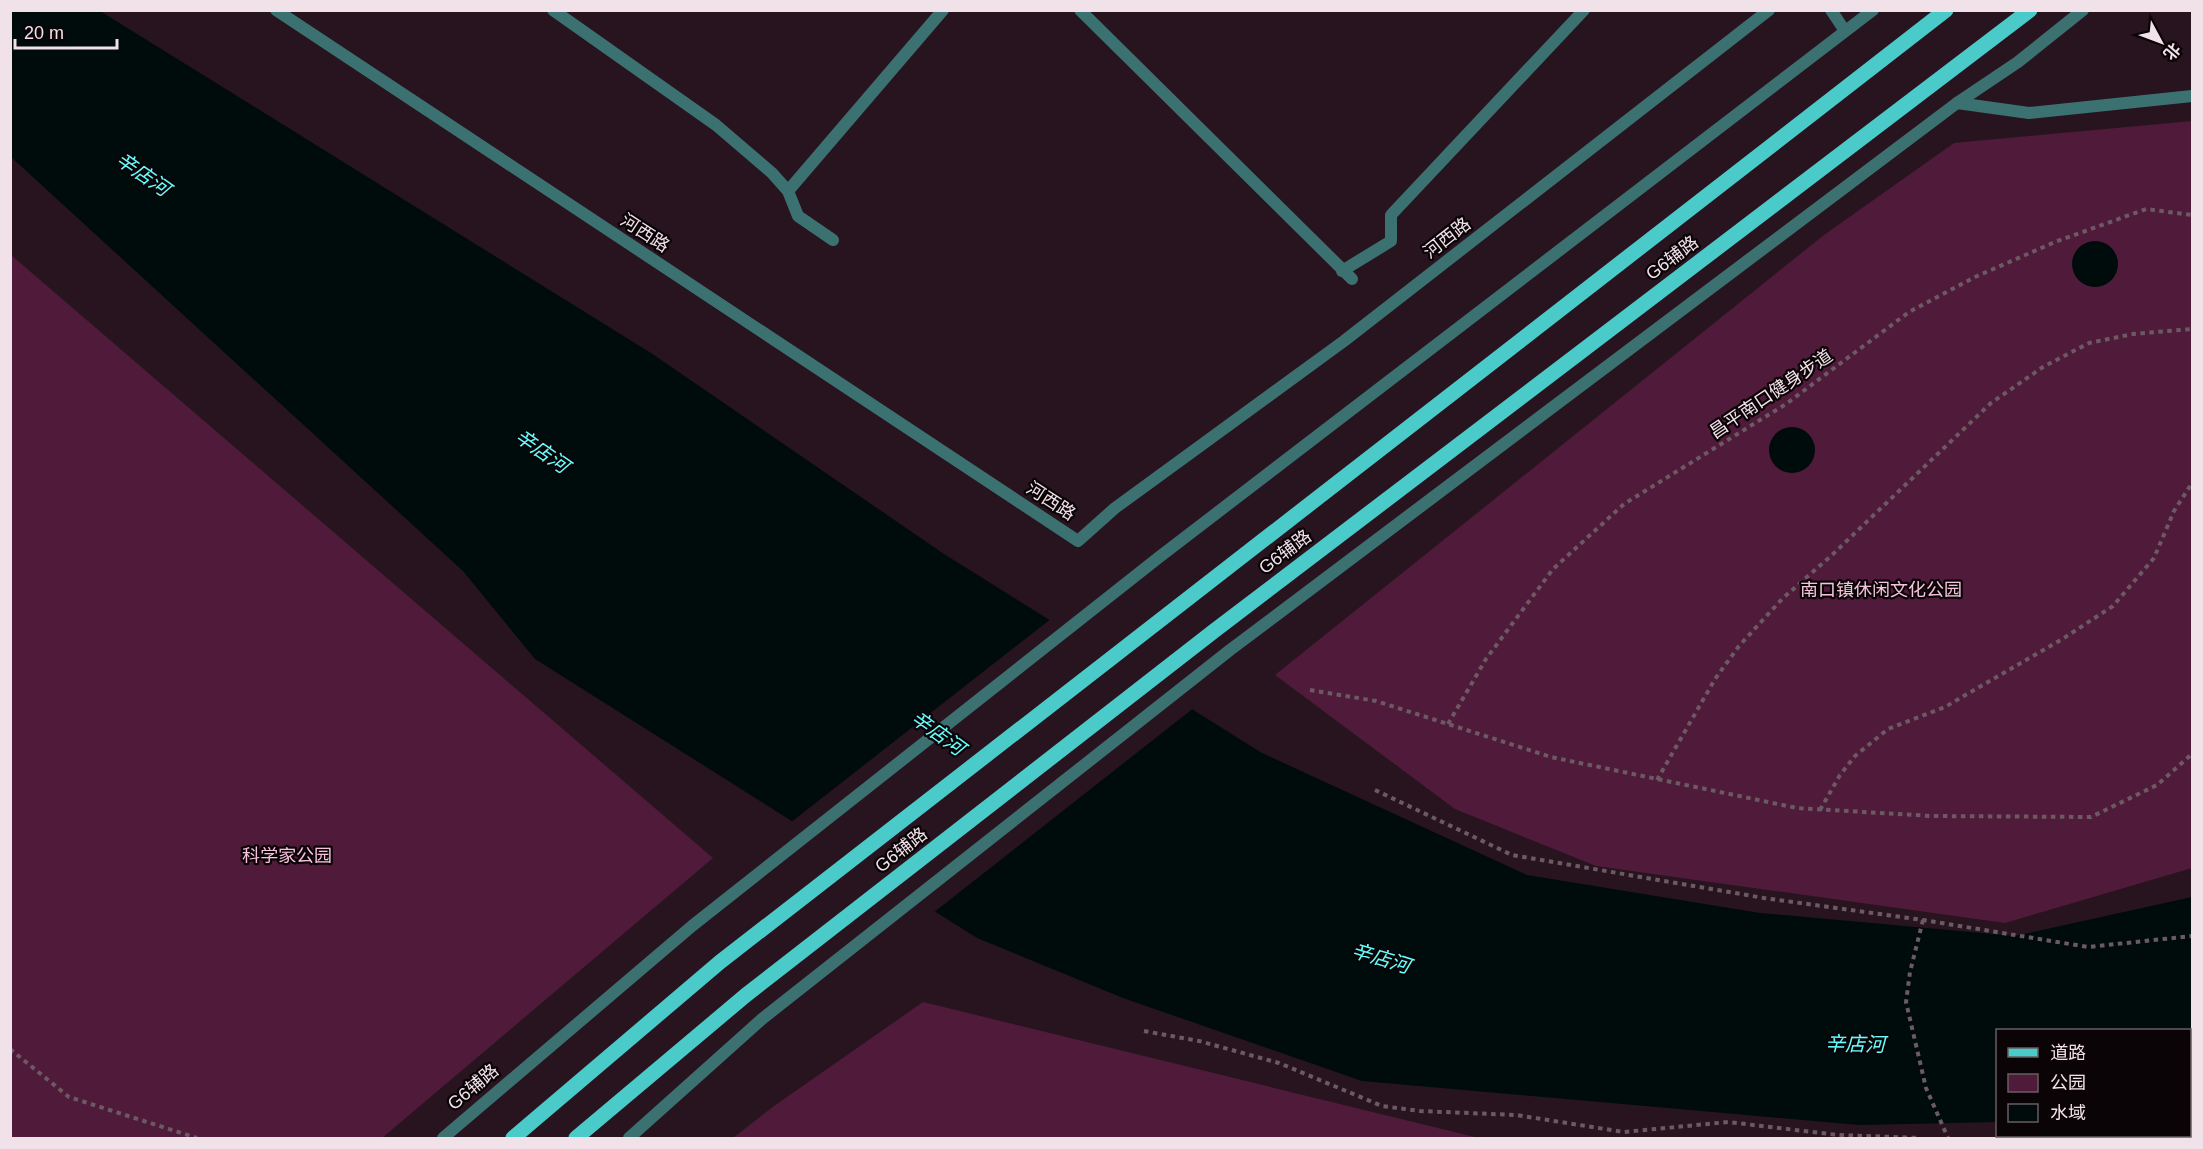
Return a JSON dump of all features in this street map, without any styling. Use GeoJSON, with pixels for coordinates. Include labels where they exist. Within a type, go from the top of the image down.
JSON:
{"type":"FeatureCollection","features":[{"type":"Feature","properties":{"kind":"main road","name":"G6辅路"},"geometry":{"type":"LineString","coordinates":[[513,1138],[720,962],[1946,10]]}},
{"type":"Feature","properties":{"kind":"main road","name":"G6辅路"},"geometry":{"type":"LineString","coordinates":[[576,1138],[746,995],[1214,631],[2030,10]]}},
{"type":"Feature","properties":{"kind":"street","name":"河西路"},"geometry":{"type":"LineString","coordinates":[[276,10],[1078,541],[1115,508],[1344,340],[1769,10]]}},
{"type":"Feature","properties":{"kind":"street"},"geometry":{"type":"LineString","coordinates":[[553,10],[716,125],[772,173],[788,191],[798,216],[833,240]]}},
{"type":"Feature","properties":{"kind":"street"},"geometry":{"type":"LineString","coordinates":[[788,191],[943,10]]}},
{"type":"Feature","properties":{"kind":"street"},"geometry":{"type":"LineString","coordinates":[[1080,10],[1347,275],[1391,241],[1391,215],[1584,10]]}},
{"type":"Feature","properties":{"kind":"street"},"geometry":{"type":"LineString","coordinates":[[1832,10],[1845,32],[1873,10]]}},
{"type":"Feature","properties":{"kind":"street"},"geometry":{"type":"LineString","coordinates":[[629,1138],[762,1019],[1230,650],[1957,103],[2018,62],[2083,10]]}},
{"type":"Feature","properties":{"kind":"street","name":"G6辅路"},"geometry":{"type":"LineString","coordinates":[[443,1138],[692,926],[1158,558],[1845,32]]}},
{"type":"Feature","properties":{"kind":"street"},"geometry":{"type":"LineString","coordinates":[[1957,103],[2029,113],[2193,96]]}},
{"type":"Feature","properties":{"kind":"path","name":"昌平南口健身步道"},"geometry":{"type":"LineString","coordinates":[[1448,724],[1486,659],[1552,569],[1624,504],[1786,404],[1909,312],[1975,277],[2055,242],[2146,209],[2193,215]]}},
{"type":"Feature","properties":{"kind":"path"},"geometry":{"type":"LineString","coordinates":[[1658,780],[1715,679],[1738,646],[1782,599],[1832,555],[1991,403],[2043,367],[2089,343],[2133,334],[2193,329]]}},
{"type":"Feature","properties":{"kind":"path"},"geometry":{"type":"LineString","coordinates":[[1820,810],[1855,756],[1887,729],[1945,707],[2064,638],[2114,606],[2154,558],[2174,511],[2193,483]]}},
{"type":"Feature","properties":{"kind":"path"},"geometry":{"type":"LineString","coordinates":[[1310,690],[1376,701],[1551,757],[1797,808],[1820,810],[1931,816],[2091,817],[2157,785],[2193,754]]}},
{"type":"Feature","properties":{"kind":"path"},"geometry":{"type":"LineString","coordinates":[[1375,790],[1512,855],[1764,898],[2088,946],[2193,936]]}},
{"type":"Feature","properties":{"kind":"path"},"geometry":{"type":"LineString","coordinates":[[1923,920],[1910,972],[1906,1002],[1926,1088],[1948,1138]]}},
{"type":"Feature","properties":{"kind":"path"},"geometry":{"type":"LineString","coordinates":[[1144,1031],[1199,1041],[1279,1063],[1382,1106],[1420,1112],[1516,1115],[1624,1132],[1728,1122],[1838,1135],[1920,1138]]}},
{"type":"Feature","properties":{"kind":"path"},"geometry":{"type":"LineString","coordinates":[[10,1049],[69,1097],[197,1138]]}},
{"type":"Feature","properties":{"kind":"green space","name":"南口镇休闲文化公园"},"geometry":{"type":"Polygon","coordinates":[[[2192,121],[2192,868],[2005,923],[1596,866],[1455,809],[1275,675],[1824,235],[1954,143],[2192,121]]]}},
{"type":"Feature","properties":{"kind":"green space","name":"科学家公园"},"geometry":{"type":"Polygon","coordinates":[[[11,255],[713,858],[382,1138],[11,1138],[11,255]]]}},
{"type":"Feature","properties":{"kind":"green space"},"geometry":{"type":"Polygon","coordinates":[[[923,1002],[1479,1138],[733,1138],[774,1106],[923,1002]]]}},
{"type":"Feature","properties":{"kind":"water","name":"辛店河"},"geometry":{"type":"Polygon","coordinates":[[[10,11],[100,11],[651,353],[944,554],[1262,753],[1527,875],[1760,913],[2015,936],[2192,897],[2192,1118],[2191,1029],[1996,1029],[1996,1122],[1859,1125],[1362,1081],[1123,998],[977,938],[535,659],[463,571],[11,157],[10,11]]]}},
{"type":"Feature","properties":{"kind":"water"},"geometry":{"type":"Polygon","coordinates":[[[2095,241],[2111,248],[2118,264],[2111,280],[2095,287],[2079,280],[2072,264],[2079,248],[2095,241]]]}},
{"type":"Feature","properties":{"kind":"water"},"geometry":{"type":"Polygon","coordinates":[[[1792,427],[1808,434],[1815,450],[1808,466],[1792,473],[1776,466],[1769,450],[1776,434],[1792,427]]]}},
{"type":"Feature","properties":{"kind":"pier"},"geometry":{"type":"Polygon","coordinates":[[[1052,618],[1195,707],[933,913],[790,823],[1052,618]]]}}]}
